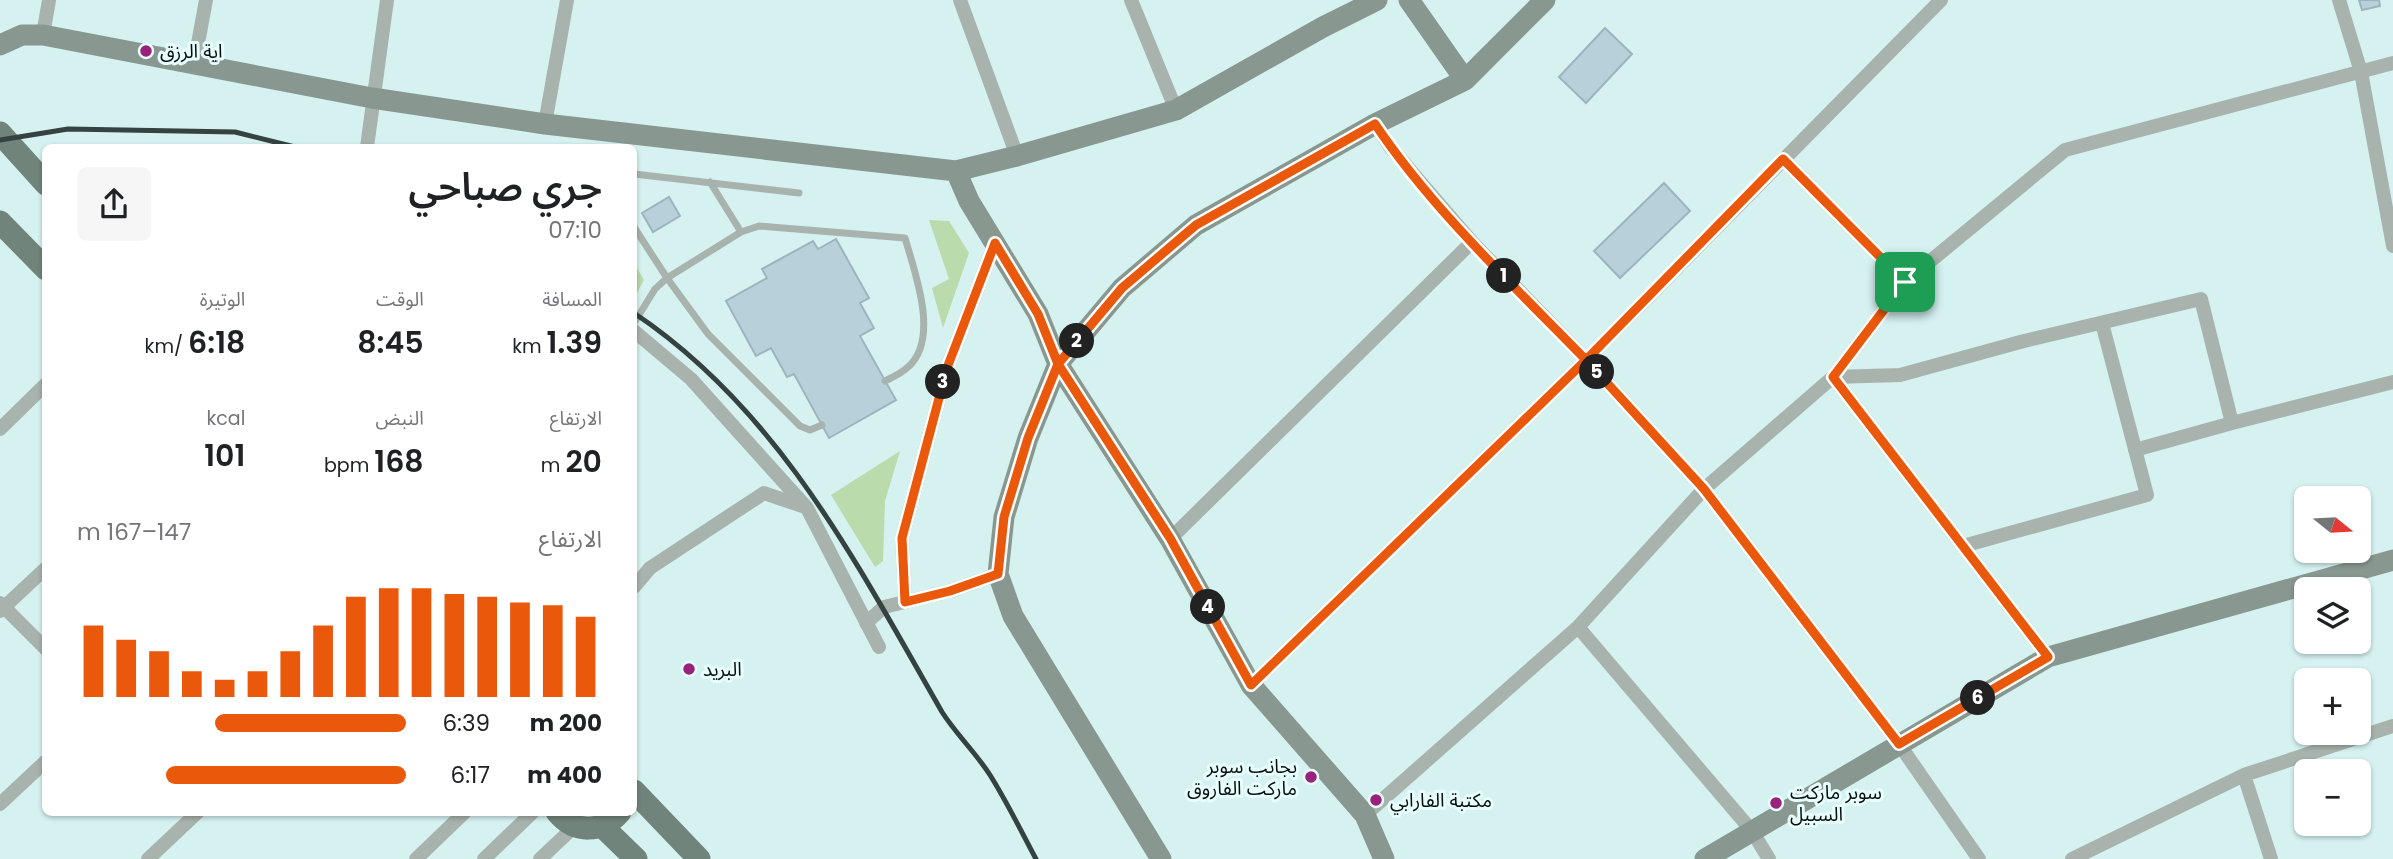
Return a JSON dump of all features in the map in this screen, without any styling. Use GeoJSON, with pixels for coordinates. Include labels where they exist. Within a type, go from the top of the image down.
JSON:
{"type":"FeatureCollection","features":[{"type":"Feature","properties":{"kind":"main road"},"geometry":{"type":"LineString","coordinates":[[0,133],[42,180]]}},
{"type":"Feature","properties":{"kind":"main road"},"geometry":{"type":"LineString","coordinates":[[0,222],[42,265]]}},
{"type":"Feature","properties":{"kind":"main road"},"geometry":{"type":"LineString","coordinates":[[637,794],[699,859]]}},
{"type":"Feature","properties":{"kind":"main road"},"geometry":{"type":"LineString","coordinates":[[566,819],[593,829],[616,816]]}},
{"type":"Feature","properties":{"kind":"main road"},"geometry":{"type":"LineString","coordinates":[[602,826],[636,859]]}},
{"type":"Feature","properties":{"kind":"street"},"geometry":{"type":"LineString","coordinates":[[43,35],[49,0]]}},
{"type":"Feature","properties":{"kind":"street"},"geometry":{"type":"LineString","coordinates":[[194,65],[206,0]]}},
{"type":"Feature","properties":{"kind":"street"},"geometry":{"type":"LineString","coordinates":[[366,144],[387,0]]}},
{"type":"Feature","properties":{"kind":"street"},"geometry":{"type":"LineString","coordinates":[[545,124],[567,0]]}},
{"type":"Feature","properties":{"kind":"street"},"geometry":{"type":"LineString","coordinates":[[960,0],[1017,156]]}},
{"type":"Feature","properties":{"kind":"street"},"geometry":{"type":"LineString","coordinates":[[1131,0],[1176,110]]}},
{"type":"Feature","properties":{"kind":"street"},"geometry":{"type":"LineString","coordinates":[[0,45],[22,36],[43,35],[372,98],[602,135],[710,142],[956,171],[1176,110],[1323,27],[1377,0]]}},
{"type":"Feature","properties":{"kind":"street"},"geometry":{"type":"LineString","coordinates":[[1409,0],[1465,80]]}},
{"type":"Feature","properties":{"kind":"street"},"geometry":{"type":"LineString","coordinates":[[1161,859],[1013,616],[998,574],[1004,517],[1028,438],[1058,364],[1122,288],[1196,225],[1375,124],[1465,80],[1545,0]]}},
{"type":"Feature","properties":{"kind":"street"},"geometry":{"type":"LineString","coordinates":[[1251,685],[1586,360],[1941,0]]}},
{"type":"Feature","properties":{"kind":"street"},"geometry":{"type":"LineString","coordinates":[[2339,0],[2361,72],[2393,246]]}},
{"type":"Feature","properties":{"kind":"street"},"geometry":{"type":"LineString","coordinates":[[1365,815],[1578,626],[1704,489],[1833,377],[1905,282],[2065,150],[2393,62]]}},
{"type":"Feature","properties":{"kind":"street"},"geometry":{"type":"LineString","coordinates":[[1375,124],[1391,148],[1472,242],[1586,360],[1704,489],[1899,744],[1979,859]]}},
{"type":"Feature","properties":{"kind":"street"},"geometry":{"type":"LineString","coordinates":[[1783,159],[1905,282]]}},
{"type":"Feature","properties":{"kind":"street"},"geometry":{"type":"LineString","coordinates":[[956,171],[969,201],[1038,314],[1058,364],[1170,538],[1251,685],[1365,815],[1384,859]]}},
{"type":"Feature","properties":{"kind":"street"},"geometry":{"type":"LineString","coordinates":[[1170,538],[1472,242]]}},
{"type":"Feature","properties":{"kind":"street"},"geometry":{"type":"LineString","coordinates":[[905,602],[902,538],[947,368],[995,243]]}},
{"type":"Feature","properties":{"kind":"street"},"geometry":{"type":"LineString","coordinates":[[1833,377],[1900,375],[2201,299],[2232,423]]}},
{"type":"Feature","properties":{"kind":"street"},"geometry":{"type":"LineString","coordinates":[[1963,546],[2147,495],[2102,323]]}},
{"type":"Feature","properties":{"kind":"street"},"geometry":{"type":"LineString","coordinates":[[637,334],[691,379],[807,508],[879,647]]}},
{"type":"Feature","properties":{"kind":"street"},"geometry":{"type":"LineString","coordinates":[[1833,377],[2048,657]]}},
{"type":"Feature","properties":{"kind":"street"},"geometry":{"type":"LineString","coordinates":[[2135,450],[2393,382]]}},
{"type":"Feature","properties":{"kind":"street"},"geometry":{"type":"LineString","coordinates":[[0,429],[42,388]]}},
{"type":"Feature","properties":{"kind":"street"},"geometry":{"type":"LineString","coordinates":[[637,583],[650,568],[764,493],[807,508]]}},
{"type":"Feature","properties":{"kind":"street"},"geometry":{"type":"LineString","coordinates":[[1704,859],[2048,657],[2393,560]]}},
{"type":"Feature","properties":{"kind":"street"},"geometry":{"type":"LineString","coordinates":[[42,571],[1,607],[42,645]]}},
{"type":"Feature","properties":{"kind":"street"},"geometry":{"type":"LineString","coordinates":[[866,622],[884,607],[950,591],[998,574]]}},
{"type":"Feature","properties":{"kind":"street"},"geometry":{"type":"LineString","coordinates":[[1578,626],[1752,831],[1769,859]]}},
{"type":"Feature","properties":{"kind":"street"},"geometry":{"type":"LineString","coordinates":[[2072,859],[2244,775],[2393,726]]}},
{"type":"Feature","properties":{"kind":"street"},"geometry":{"type":"LineString","coordinates":[[0,804],[42,765]]}},
{"type":"Feature","properties":{"kind":"street"},"geometry":{"type":"LineString","coordinates":[[2244,775],[2271,859]]}},
{"type":"Feature","properties":{"kind":"street"},"geometry":{"type":"LineString","coordinates":[[148,859],[194,816]]}},
{"type":"Feature","properties":{"kind":"street"},"geometry":{"type":"LineString","coordinates":[[416,859],[461,816]]}},
{"type":"Feature","properties":{"kind":"street"},"geometry":{"type":"LineString","coordinates":[[484,859],[529,816]]}},
{"type":"Feature","properties":{"kind":"street"},"geometry":{"type":"LineString","coordinates":[[540,859],[566,819]]}},
{"type":"Feature","properties":{"kind":"lane"},"geometry":{"type":"LineString","coordinates":[[637,174],[799,193]]}},
{"type":"Feature","properties":{"kind":"lane"},"geometry":{"type":"LineString","coordinates":[[710,182],[741,232]]}},
{"type":"Feature","properties":{"kind":"lane"},"geometry":{"type":"LineString","coordinates":[[637,318],[655,289],[667,278],[741,232],[759,226],[905,238],[921,296],[924,342],[910,366],[885,382]]}},
{"type":"Feature","properties":{"kind":"lane"},"geometry":{"type":"LineString","coordinates":[[637,232],[708,334],[800,426],[810,430],[822,425]]}},
{"type":"Feature","properties":{"kind":"green space"},"geometry":{"type":"Polygon","coordinates":[[[929,220],[949,221],[969,253],[943,328],[932,288],[949,279],[929,220]]]}},
{"type":"Feature","properties":{"kind":"green space"},"geometry":{"type":"Polygon","coordinates":[[[637,268],[644,280],[637,293],[637,268]]]}},
{"type":"Feature","properties":{"kind":"green space"},"geometry":{"type":"Polygon","coordinates":[[[900,451],[885,501],[883,561],[875,567],[831,495],[900,451]]]}},
{"type":"Feature","properties":{"kind":"building"},"geometry":{"type":"Polygon","coordinates":[[[2359,0],[2379,0],[2380,6],[2362,10],[2359,0]]]}},
{"type":"Feature","properties":{"kind":"building"},"geometry":{"type":"Polygon","coordinates":[[[1605,28],[1632,54],[1586,103],[1559,77],[1605,28]]]}},
{"type":"Feature","properties":{"kind":"building"},"geometry":{"type":"Polygon","coordinates":[[[1664,183],[1690,211],[1620,278],[1594,251],[1664,183]]]}},
{"type":"Feature","properties":{"kind":"building"},"geometry":{"type":"Polygon","coordinates":[[[669,197],[680,216],[653,232],[642,213],[669,197]]]}},
{"type":"Feature","properties":{"kind":"building"},"geometry":{"type":"Polygon","coordinates":[[[836,239],[869,298],[860,303],[874,328],[860,336],[896,400],[829,438],[794,374],[787,377],[771,348],[756,356],[726,301],[767,278],[762,269],[813,241],[818,249],[836,239]]]}},
{"type":"Feature","properties":{"kind":"railway"},"geometry":{"type":"LineString","coordinates":[[0,140],[68,129],[235,132],[283,144]]}},
{"type":"Feature","properties":{"kind":"railway"},"geometry":{"type":"LineString","coordinates":[[637,315],[685,352],[731,395],[773,443],[810,493],[845,546],[942,712],[990,775],[1036,859]]}},
{"type":"Feature","properties":{"kind":"place","name":"اية الرزق"},"geometry":{"type":"Point","coordinates":[146,51]}},
{"type":"Feature","properties":{"kind":"place","name":"البريد"},"geometry":{"type":"Point","coordinates":[689,669]}},
{"type":"Feature","properties":{"kind":"place","name":"بجانب سوبر ماركت الفاروق"},"geometry":{"type":"Point","coordinates":[1311,777]}},
{"type":"Feature","properties":{"kind":"place","name":"مكتبة الفارابي"},"geometry":{"type":"Point","coordinates":[1376,800]}},
{"type":"Feature","properties":{"kind":"place","name":"سوبر ماركت السبيل"},"geometry":{"type":"Point","coordinates":[1776,803]}},
{"type":"Feature","properties":{"kind":"route"},"geometry":{"type":"LineString","coordinates":[[1905,282],[1783,159],[1586,360],[1472,242],[1391,148],[1375,124],[1196,225],[1122,288],[1058,364],[1028,438],[1004,517],[998,574],[950,591],[905,602],[902,538],[947,368],[995,243],[1038,314],[1058,364],[1170,538],[1251,685],[1586,360],[1704,489],[1899,744],[2048,657],[1833,377],[1905,282]]}}]}
